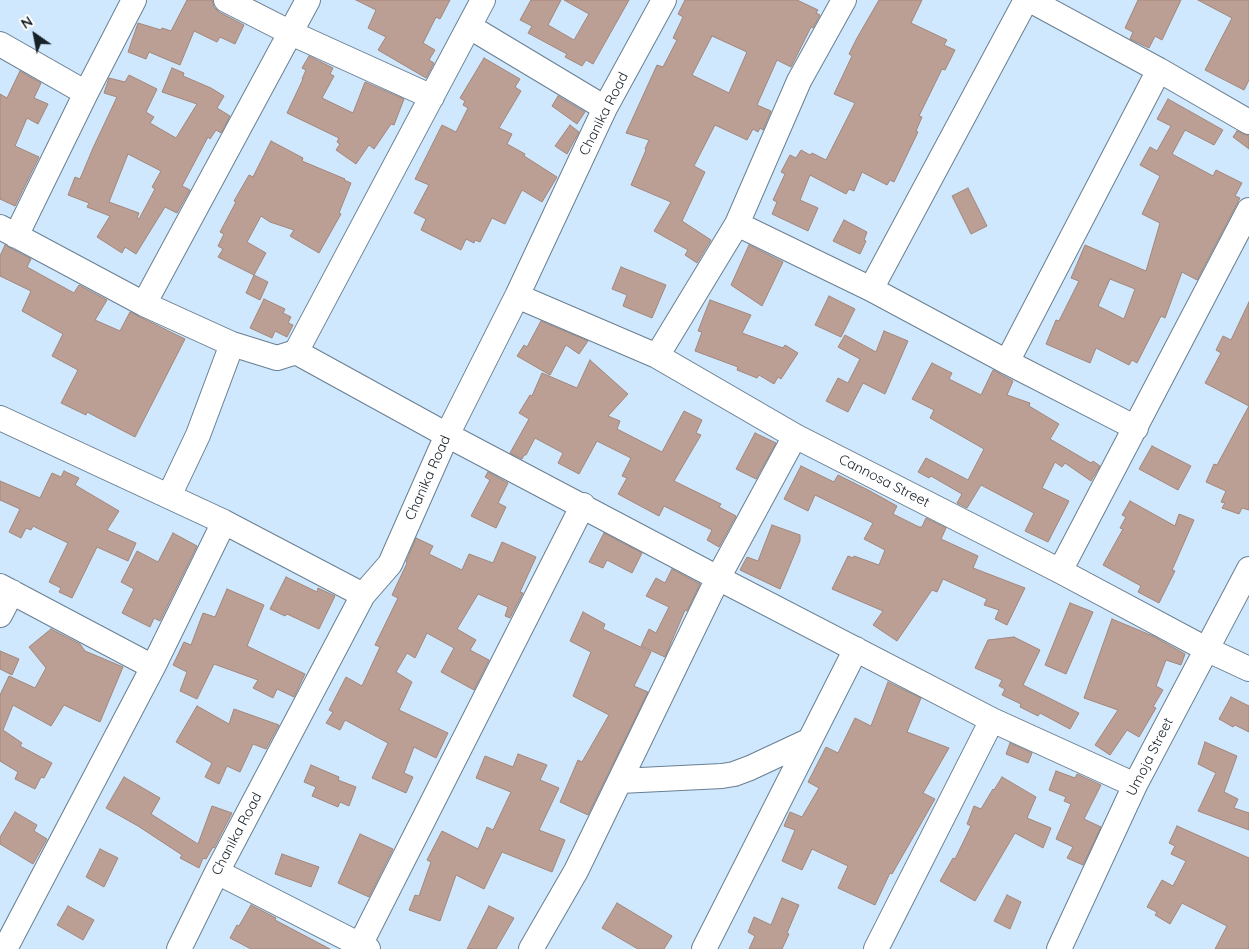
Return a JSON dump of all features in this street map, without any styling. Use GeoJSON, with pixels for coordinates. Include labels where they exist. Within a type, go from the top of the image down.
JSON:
{"type":"FeatureCollection","features":[{"type":"Feature","properties":{"kind":"street"},"geometry":{"type":"LineString","coordinates":[[134,0],[86,92],[8,232],[144,304],[232,344],[277,358],[296,352],[483,0]]}},
{"type":"Feature","properties":{"kind":"street"},"geometry":{"type":"LineString","coordinates":[[226,0],[291,33],[432,97]]}},
{"type":"Feature","properties":{"kind":"street"},"geometry":{"type":"LineString","coordinates":[[144,304],[308,0]]}},
{"type":"Feature","properties":{"kind":"street","name":"Chanika Road"},"geometry":{"type":"LineString","coordinates":[[179,949],[217,872],[363,595],[390,564],[447,434],[517,296],[605,108],[664,0]]}},
{"type":"Feature","properties":{"kind":"street"},"geometry":{"type":"LineString","coordinates":[[657,356],[737,224],[799,81],[844,0]]}},
{"type":"Feature","properties":{"kind":"street"},"geometry":{"type":"LineString","coordinates":[[871,289],[1026,0]]}},
{"type":"Feature","properties":{"kind":"street"},"geometry":{"type":"LineString","coordinates":[[1030,0],[1160,70],[1249,122]]}},
{"type":"Feature","properties":{"kind":"street"},"geometry":{"type":"LineString","coordinates":[[470,26],[605,108]]}},
{"type":"Feature","properties":{"kind":"street"},"geometry":{"type":"LineString","coordinates":[[0,44],[86,92]]}},
{"type":"Feature","properties":{"kind":"street"},"geometry":{"type":"LineString","coordinates":[[1007,362],[1160,70]]}},
{"type":"Feature","properties":{"kind":"street"},"geometry":{"type":"LineString","coordinates":[[1060,571],[1249,210]]}},
{"type":"Feature","properties":{"kind":"street"},"geometry":{"type":"LineString","coordinates":[[737,224],[871,289],[1136,428]]}},
{"type":"Feature","properties":{"kind":"street","name":"Cannosa Street"},"geometry":{"type":"LineString","coordinates":[[517,296],[657,356],[795,436],[1060,571],[1206,649],[1249,669]]}},
{"type":"Feature","properties":{"kind":"street"},"geometry":{"type":"LineString","coordinates":[[169,496],[198,435],[232,344]]}},
{"type":"Feature","properties":{"kind":"street"},"geometry":{"type":"LineString","coordinates":[[296,352],[718,578],[992,720],[1135,785]]}},
{"type":"Feature","properties":{"kind":"street"},"geometry":{"type":"LineString","coordinates":[[0,418],[224,522],[363,595]]}},
{"type":"Feature","properties":{"kind":"street"},"geometry":{"type":"LineString","coordinates":[[531,949],[576,871],[718,578],[795,436]]}},
{"type":"Feature","properties":{"kind":"street"},"geometry":{"type":"LineString","coordinates":[[217,872],[364,947],[583,505]]}},
{"type":"Feature","properties":{"kind":"street"},"geometry":{"type":"LineString","coordinates":[[5,949],[153,667],[224,522]]}},
{"type":"Feature","properties":{"kind":"street","name":"Umoja Street"},"geometry":{"type":"LineString","coordinates":[[1058,949],[1135,785],[1249,569]]}},
{"type":"Feature","properties":{"kind":"street"},"geometry":{"type":"LineString","coordinates":[[0,615],[6,589],[153,667]]}},
{"type":"Feature","properties":{"kind":"street"},"geometry":{"type":"LineString","coordinates":[[704,949],[856,649]]}},
{"type":"Feature","properties":{"kind":"street"},"geometry":{"type":"LineString","coordinates":[[876,949],[992,720]]}},
{"type":"Feature","properties":{"kind":"street"},"geometry":{"type":"LineString","coordinates":[[620,781],[734,774],[810,740]]}},
{"type":"Feature","properties":{"kind":"building"},"geometry":{"type":"Polygon","coordinates":[[[187,0],[212,0],[214,7],[219,12],[244,25],[235,44],[220,37],[217,42],[194,31],[180,65],[149,52],[146,59],[128,52],[138,23],[171,31],[187,0]]]}},
{"type":"Feature","properties":{"kind":"building"},"geometry":{"type":"Polygon","coordinates":[[[356,0],[450,0],[440,19],[436,17],[423,43],[435,50],[429,60],[434,63],[426,78],[378,50],[386,37],[368,28],[376,10],[356,0]]]}},
{"type":"Feature","properties":{"kind":"building"},"geometry":{"type":"Polygon","coordinates":[[[531,0],[561,0],[548,25],[574,40],[589,14],[564,0],[629,0],[593,64],[586,60],[582,66],[565,57],[567,54],[528,33],[532,26],[520,20],[531,0]]]}},
{"type":"Feature","properties":{"kind":"building"},"geometry":{"type":"Polygon","coordinates":[[[685,0],[797,0],[818,10],[816,13],[820,15],[813,28],[811,27],[791,67],[777,60],[757,105],[771,111],[763,130],[760,128],[758,132],[753,129],[747,140],[715,125],[694,166],[705,172],[682,221],[711,240],[697,263],[685,255],[688,250],[654,231],[671,202],[631,185],[649,140],[626,133],[657,65],[663,67],[677,40],[673,38],[683,17],[678,14],[685,0]],[[712,36],[692,75],[729,93],[747,52],[712,36]]]}},
{"type":"Feature","properties":{"kind":"building"},"geometry":{"type":"Polygon","coordinates":[[[879,0],[922,0],[911,23],[947,40],[944,45],[955,50],[945,70],[942,69],[919,116],[922,117],[916,131],[918,132],[894,182],[890,180],[887,185],[862,172],[854,191],[849,189],[846,194],[810,175],[800,200],[818,208],[808,231],[772,214],[777,202],[773,200],[785,174],[781,172],[790,155],[796,158],[801,150],[826,160],[855,103],[834,94],[852,56],[849,54],[879,0]]]}},
{"type":"Feature","properties":{"kind":"building"},"geometry":{"type":"Polygon","coordinates":[[[1138,0],[1181,0],[1162,40],[1155,36],[1149,48],[1130,39],[1133,32],[1125,28],[1138,0]]]}},
{"type":"Feature","properties":{"kind":"building"},"geometry":{"type":"Polygon","coordinates":[[[1198,0],[1249,0],[1249,80],[1244,90],[1205,70],[1232,18],[1198,0]]]}},
{"type":"Feature","properties":{"kind":"building"},"geometry":{"type":"Polygon","coordinates":[[[309,56],[333,68],[330,74],[334,76],[322,98],[353,113],[365,82],[404,99],[394,125],[391,124],[374,149],[369,145],[356,164],[336,150],[340,144],[337,142],[339,138],[287,113],[303,79],[306,70],[302,68],[309,56]]]}},
{"type":"Feature","properties":{"kind":"building"},"geometry":{"type":"Polygon","coordinates":[[[484,58],[520,79],[515,87],[521,91],[499,128],[512,134],[507,144],[525,154],[524,156],[557,177],[542,202],[522,190],[505,224],[492,218],[480,242],[475,240],[474,243],[466,239],[461,250],[421,230],[426,219],[414,213],[429,185],[415,179],[442,125],[456,132],[468,108],[463,105],[465,101],[460,98],[484,58]]]}},
{"type":"Feature","properties":{"kind":"building"},"geometry":{"type":"Polygon","coordinates":[[[172,68],[184,73],[183,76],[224,96],[217,108],[230,116],[221,133],[216,130],[210,139],[208,137],[182,186],[190,190],[177,213],[165,207],[136,254],[125,247],[122,253],[97,237],[110,216],[87,207],[89,203],[68,195],[75,177],[80,179],[117,97],[104,93],[109,78],[125,82],[129,75],[157,89],[146,112],[154,117],[150,123],[176,138],[197,104],[162,92],[172,68]],[[128,154],[109,202],[139,213],[137,218],[139,219],[155,189],[152,187],[161,171],[128,154]]]}},
{"type":"Feature","properties":{"kind":"building"},"geometry":{"type":"Polygon","coordinates":[[[20,71],[41,83],[34,98],[48,104],[38,124],[27,118],[15,146],[39,157],[15,206],[0,199],[0,94],[7,98],[20,71]]]}},
{"type":"Feature","properties":{"kind":"building"},"geometry":{"type":"Polygon","coordinates":[[[558,96],[585,112],[577,124],[552,106],[558,96]]]}},
{"type":"Feature","properties":{"kind":"building"},"geometry":{"type":"Polygon","coordinates":[[[1168,99],[1223,130],[1214,145],[1185,130],[1172,154],[1213,176],[1216,170],[1242,183],[1235,196],[1240,198],[1197,280],[1182,272],[1165,318],[1161,316],[1137,363],[1132,360],[1129,365],[1096,348],[1090,363],[1046,344],[1056,320],[1059,321],[1079,281],[1071,278],[1085,245],[1146,271],[1160,223],[1142,214],[1160,176],[1140,165],[1150,147],[1157,151],[1171,126],[1157,119],[1168,99]],[[1110,279],[1098,306],[1124,319],[1135,289],[1110,279]]]}},
{"type":"Feature","properties":{"kind":"building"},"geometry":{"type":"Polygon","coordinates":[[[570,125],[579,132],[567,154],[555,146],[570,125]]]}},
{"type":"Feature","properties":{"kind":"building"},"geometry":{"type":"Polygon","coordinates":[[[1237,131],[1249,136],[1249,149],[1233,137],[1237,131]]]}},
{"type":"Feature","properties":{"kind":"building"},"geometry":{"type":"Polygon","coordinates":[[[271,141],[303,158],[302,161],[351,183],[339,213],[341,214],[319,253],[290,236],[294,230],[270,222],[261,216],[247,242],[266,253],[254,275],[218,257],[223,249],[218,246],[224,234],[220,232],[236,202],[234,201],[249,175],[253,177],[271,141]]]}},
{"type":"Feature","properties":{"kind":"building"},"geometry":{"type":"Polygon","coordinates":[[[968,188],[987,226],[971,234],[952,196],[968,188]]]}},
{"type":"Feature","properties":{"kind":"building"},"geometry":{"type":"Polygon","coordinates":[[[844,220],[867,232],[864,240],[866,241],[860,254],[833,241],[844,220]]]}},
{"type":"Feature","properties":{"kind":"building"},"geometry":{"type":"Polygon","coordinates":[[[5,245],[31,259],[27,267],[74,293],[79,285],[107,300],[95,320],[120,331],[130,312],[185,339],[135,437],[87,412],[86,415],[61,403],[78,370],[52,356],[63,334],[22,311],[31,291],[0,276],[0,256],[5,245]]]}},
{"type":"Feature","properties":{"kind":"building"},"geometry":{"type":"Polygon","coordinates":[[[749,245],[783,262],[762,306],[731,285],[749,245]]]}},
{"type":"Feature","properties":{"kind":"building"},"geometry":{"type":"Polygon","coordinates":[[[621,267],[666,285],[652,318],[623,306],[627,295],[612,289],[621,267]]]}},
{"type":"Feature","properties":{"kind":"building"},"geometry":{"type":"Polygon","coordinates":[[[254,275],[268,282],[260,300],[246,293],[254,275]]]}},
{"type":"Feature","properties":{"kind":"building"},"geometry":{"type":"Polygon","coordinates":[[[829,296],[855,309],[841,337],[815,325],[829,296]]]}},
{"type":"Feature","properties":{"kind":"building"},"geometry":{"type":"Polygon","coordinates":[[[264,299],[285,309],[283,313],[291,317],[288,323],[293,325],[287,337],[275,331],[272,338],[250,328],[264,299]]]}},
{"type":"Feature","properties":{"kind":"building"},"geometry":{"type":"Polygon","coordinates":[[[710,300],[751,315],[742,333],[783,348],[785,345],[798,353],[781,379],[778,377],[774,384],[759,375],[757,378],[737,370],[738,367],[695,351],[702,332],[698,331],[710,300]]]}},
{"type":"Feature","properties":{"kind":"building"},"geometry":{"type":"Polygon","coordinates":[[[1249,302],[1249,406],[1205,383],[1221,353],[1216,350],[1223,336],[1231,340],[1249,302]]]}},
{"type":"Feature","properties":{"kind":"building"},"geometry":{"type":"Polygon","coordinates":[[[541,321],[588,341],[579,354],[566,345],[550,375],[517,356],[524,345],[527,347],[541,321]]]}},
{"type":"Feature","properties":{"kind":"building"},"geometry":{"type":"Polygon","coordinates":[[[884,331],[908,341],[885,394],[863,383],[848,412],[826,401],[838,378],[848,383],[860,359],[838,347],[845,335],[876,352],[884,331]]]}},
{"type":"Feature","properties":{"kind":"building"},"geometry":{"type":"Polygon","coordinates":[[[590,360],[628,394],[608,416],[620,421],[617,429],[662,452],[684,411],[702,420],[696,433],[701,435],[674,481],[721,504],[719,507],[736,516],[719,547],[707,540],[712,530],[664,506],[659,516],[618,494],[627,478],[622,476],[631,458],[597,441],[579,474],[558,463],[563,453],[535,438],[522,459],[510,453],[529,419],[519,413],[530,395],[532,396],[542,373],[577,388],[590,360]]]}},
{"type":"Feature","properties":{"kind":"building"},"geometry":{"type":"Polygon","coordinates":[[[932,363],[952,373],[949,379],[981,395],[993,370],[1013,381],[1007,395],[1030,403],[1029,406],[1059,424],[1050,439],[1091,463],[1093,461],[1100,466],[1091,481],[1065,463],[1062,467],[1055,462],[1042,488],[1069,501],[1048,542],[1025,531],[1034,513],[981,485],[967,508],[957,503],[962,494],[931,476],[929,478],[918,472],[926,458],[968,480],[984,449],[930,418],[934,410],[912,399],[932,363]]]}},
{"type":"Feature","properties":{"kind":"building"},"geometry":{"type":"Polygon","coordinates":[[[1249,406],[1249,510],[1242,508],[1239,514],[1222,508],[1225,503],[1221,502],[1226,491],[1206,482],[1214,464],[1217,465],[1249,406]]]}},
{"type":"Feature","properties":{"kind":"building"},"geometry":{"type":"Polygon","coordinates":[[[755,433],[776,443],[756,479],[736,469],[755,433]]]}},
{"type":"Feature","properties":{"kind":"building"},"geometry":{"type":"Polygon","coordinates":[[[1152,446],[1191,466],[1178,490],[1139,469],[1152,446]]]}},
{"type":"Feature","properties":{"kind":"building"},"geometry":{"type":"Polygon","coordinates":[[[801,466],[834,482],[838,475],[870,491],[897,506],[893,514],[919,527],[922,527],[926,518],[946,528],[941,539],[978,556],[973,568],[1025,588],[1007,625],[995,619],[999,610],[984,605],[987,599],[943,579],[937,592],[932,590],[897,641],[873,625],[883,611],[832,589],[848,556],[853,558],[854,556],[879,565],[885,550],[864,539],[873,523],[815,495],[808,511],[784,499],[801,466]]]}},
{"type":"Feature","properties":{"kind":"building"},"geometry":{"type":"Polygon","coordinates":[[[64,471],[79,478],[75,485],[119,511],[107,530],[136,543],[128,561],[97,547],[72,598],[59,592],[61,588],[49,582],[68,543],[33,526],[31,530],[26,528],[21,538],[9,532],[20,509],[0,500],[0,481],[40,498],[52,473],[61,477],[64,471]]]}},
{"type":"Feature","properties":{"kind":"building"},"geometry":{"type":"Polygon","coordinates":[[[488,472],[508,483],[498,503],[506,507],[496,528],[471,516],[490,480],[485,477],[488,472]]]}},
{"type":"Feature","properties":{"kind":"building"},"geometry":{"type":"Polygon","coordinates":[[[1130,501],[1175,526],[1179,514],[1194,520],[1172,570],[1175,571],[1159,603],[1138,592],[1141,586],[1103,565],[1123,529],[1120,528],[1126,517],[1122,515],[1130,501]]]}},
{"type":"Feature","properties":{"kind":"building"},"geometry":{"type":"Polygon","coordinates":[[[772,525],[800,535],[800,541],[780,589],[740,570],[747,557],[758,561],[772,525]]]}},
{"type":"Feature","properties":{"kind":"building"},"geometry":{"type":"Polygon","coordinates":[[[173,533],[197,546],[160,621],[154,618],[150,627],[122,613],[134,589],[121,582],[137,551],[158,562],[173,533]]]}},
{"type":"Feature","properties":{"kind":"building"},"geometry":{"type":"Polygon","coordinates":[[[604,533],[642,553],[632,573],[607,560],[603,568],[589,562],[604,533]]]}},
{"type":"Feature","properties":{"kind":"building"},"geometry":{"type":"Polygon","coordinates":[[[416,538],[433,546],[429,554],[462,570],[469,554],[493,563],[502,542],[536,557],[520,592],[523,593],[510,618],[505,616],[508,607],[478,594],[457,629],[476,640],[470,650],[489,660],[474,690],[441,672],[454,648],[427,633],[415,658],[407,653],[396,672],[412,682],[399,710],[448,733],[436,758],[414,747],[404,773],[413,777],[406,793],[372,778],[388,743],[345,720],[340,730],[326,723],[333,712],[329,710],[346,677],[362,686],[380,647],[375,645],[398,598],[392,595],[416,538]]]}},
{"type":"Feature","properties":{"kind":"building"},"geometry":{"type":"Polygon","coordinates":[[[672,569],[700,584],[687,611],[685,610],[665,657],[641,646],[649,629],[656,633],[669,607],[646,596],[656,578],[665,583],[672,569]]]}},
{"type":"Feature","properties":{"kind":"building"},"geometry":{"type":"Polygon","coordinates":[[[286,577],[317,592],[318,588],[335,596],[319,629],[287,614],[285,616],[270,609],[286,577]]]}},
{"type":"Feature","properties":{"kind":"building"},"geometry":{"type":"Polygon","coordinates":[[[227,589],[264,605],[247,646],[305,674],[294,697],[277,689],[273,698],[253,688],[258,680],[214,664],[197,699],[180,691],[187,672],[173,665],[184,642],[191,645],[203,613],[215,617],[227,589]]]}},
{"type":"Feature","properties":{"kind":"building"},"geometry":{"type":"Polygon","coordinates":[[[1070,603],[1093,612],[1066,674],[1045,665],[1070,603]]]}},
{"type":"Feature","properties":{"kind":"building"},"geometry":{"type":"Polygon","coordinates":[[[583,612],[605,624],[603,629],[651,652],[634,686],[648,692],[588,815],[560,802],[578,760],[582,762],[609,715],[573,696],[591,652],[570,641],[583,612]]]}},
{"type":"Feature","properties":{"kind":"building"},"geometry":{"type":"Polygon","coordinates":[[[1112,619],[1153,636],[1185,654],[1181,665],[1166,660],[1156,686],[1163,690],[1153,707],[1156,708],[1139,737],[1127,730],[1110,755],[1095,745],[1118,710],[1084,698],[1112,619]]]}},
{"type":"Feature","properties":{"kind":"building"},"geometry":{"type":"Polygon","coordinates":[[[51,629],[80,644],[85,651],[123,667],[100,722],[64,705],[51,726],[13,705],[3,730],[22,743],[20,746],[52,763],[44,778],[41,777],[35,789],[15,779],[18,772],[0,761],[0,695],[9,676],[35,688],[46,668],[29,647],[51,629]]]}},
{"type":"Feature","properties":{"kind":"building"},"geometry":{"type":"Polygon","coordinates":[[[1014,637],[1040,650],[1023,685],[1079,713],[1070,729],[1040,713],[1038,716],[1020,707],[1021,704],[1002,695],[1005,689],[999,686],[1002,680],[975,668],[988,640],[1014,637]]]}},
{"type":"Feature","properties":{"kind":"building"},"geometry":{"type":"Polygon","coordinates":[[[0,651],[19,659],[12,675],[0,669],[0,651]]]}},
{"type":"Feature","properties":{"kind":"building"},"geometry":{"type":"Polygon","coordinates":[[[888,682],[921,698],[907,732],[949,748],[923,793],[935,799],[892,874],[890,873],[875,905],[838,888],[848,866],[812,849],[802,870],[782,861],[795,830],[784,826],[790,812],[802,817],[819,788],[808,782],[826,747],[838,753],[855,718],[871,726],[888,682]]]}},
{"type":"Feature","properties":{"kind":"building"},"geometry":{"type":"Polygon","coordinates":[[[1231,697],[1249,706],[1249,732],[1235,725],[1233,727],[1219,719],[1231,697]]]}},
{"type":"Feature","properties":{"kind":"building"},"geometry":{"type":"Polygon","coordinates":[[[197,706],[229,724],[234,709],[279,725],[266,749],[253,744],[240,772],[227,766],[219,784],[205,777],[212,763],[176,742],[197,706]]]}},
{"type":"Feature","properties":{"kind":"building"},"geometry":{"type":"Polygon","coordinates":[[[1205,742],[1237,756],[1224,792],[1238,799],[1234,808],[1249,813],[1249,830],[1198,811],[1216,773],[1198,764],[1205,742]]]}},
{"type":"Feature","properties":{"kind":"building"},"geometry":{"type":"Polygon","coordinates":[[[1010,743],[1032,753],[1028,763],[1006,754],[1010,743]]]}},
{"type":"Feature","properties":{"kind":"building"},"geometry":{"type":"Polygon","coordinates":[[[518,754],[547,765],[540,780],[559,788],[539,830],[565,840],[552,872],[502,852],[484,889],[456,875],[440,921],[409,910],[415,895],[419,896],[431,862],[427,860],[442,831],[478,849],[487,827],[493,830],[511,792],[476,778],[485,756],[513,767],[518,754]]]}},
{"type":"Feature","properties":{"kind":"building"},"geometry":{"type":"Polygon","coordinates":[[[311,765],[339,777],[338,780],[356,787],[349,806],[340,802],[338,807],[312,796],[316,787],[304,782],[311,765]]]}},
{"type":"Feature","properties":{"kind":"building"},"geometry":{"type":"Polygon","coordinates":[[[1056,771],[1075,778],[1077,774],[1101,785],[1084,819],[1101,827],[1083,865],[1067,858],[1073,847],[1056,839],[1071,804],[1064,801],[1066,797],[1049,790],[1056,771]]]}},
{"type":"Feature","properties":{"kind":"building"},"geometry":{"type":"Polygon","coordinates":[[[124,777],[160,798],[151,814],[198,844],[212,806],[232,813],[214,848],[206,859],[203,858],[199,868],[180,858],[182,855],[138,826],[106,808],[124,777]]]}},
{"type":"Feature","properties":{"kind":"building"},"geometry":{"type":"Polygon","coordinates":[[[1002,777],[1036,797],[1027,818],[1051,828],[1043,848],[1015,833],[975,901],[940,881],[953,858],[955,859],[971,826],[967,824],[974,806],[981,809],[1002,777]]]}},
{"type":"Feature","properties":{"kind":"building"},"geometry":{"type":"Polygon","coordinates":[[[15,812],[37,825],[34,831],[47,839],[33,864],[0,844],[0,837],[15,812]]]}},
{"type":"Feature","properties":{"kind":"building"},"geometry":{"type":"Polygon","coordinates":[[[1177,826],[1249,858],[1249,949],[1215,949],[1227,926],[1182,903],[1170,924],[1155,915],[1157,912],[1147,907],[1162,880],[1173,886],[1186,861],[1171,854],[1175,846],[1169,843],[1177,826]]]}},
{"type":"Feature","properties":{"kind":"building"},"geometry":{"type":"Polygon","coordinates":[[[360,834],[393,849],[369,897],[338,883],[360,834]]]}},
{"type":"Feature","properties":{"kind":"building"},"geometry":{"type":"Polygon","coordinates":[[[100,849],[118,858],[104,887],[86,877],[100,849]]]}},
{"type":"Feature","properties":{"kind":"building"},"geometry":{"type":"Polygon","coordinates":[[[282,854],[319,867],[311,887],[275,874],[282,854]]]}},
{"type":"Feature","properties":{"kind":"building"},"geometry":{"type":"Polygon","coordinates":[[[1007,895],[1021,902],[1010,929],[994,921],[1007,895]]]}},
{"type":"Feature","properties":{"kind":"building"},"geometry":{"type":"Polygon","coordinates":[[[782,898],[799,905],[782,949],[749,949],[755,936],[748,932],[754,917],[771,925],[782,898]]]}},
{"type":"Feature","properties":{"kind":"building"},"geometry":{"type":"Polygon","coordinates":[[[617,903],[672,936],[664,949],[638,949],[602,928],[617,903]]]}},
{"type":"Feature","properties":{"kind":"building"},"geometry":{"type":"Polygon","coordinates":[[[251,905],[330,949],[251,949],[230,938],[251,905]]]}},
{"type":"Feature","properties":{"kind":"building"},"geometry":{"type":"Polygon","coordinates":[[[68,906],[94,920],[83,940],[57,925],[68,906]]]}},
{"type":"Feature","properties":{"kind":"building"},"geometry":{"type":"Polygon","coordinates":[[[489,906],[514,918],[496,949],[467,949],[489,906]]]}}]}
